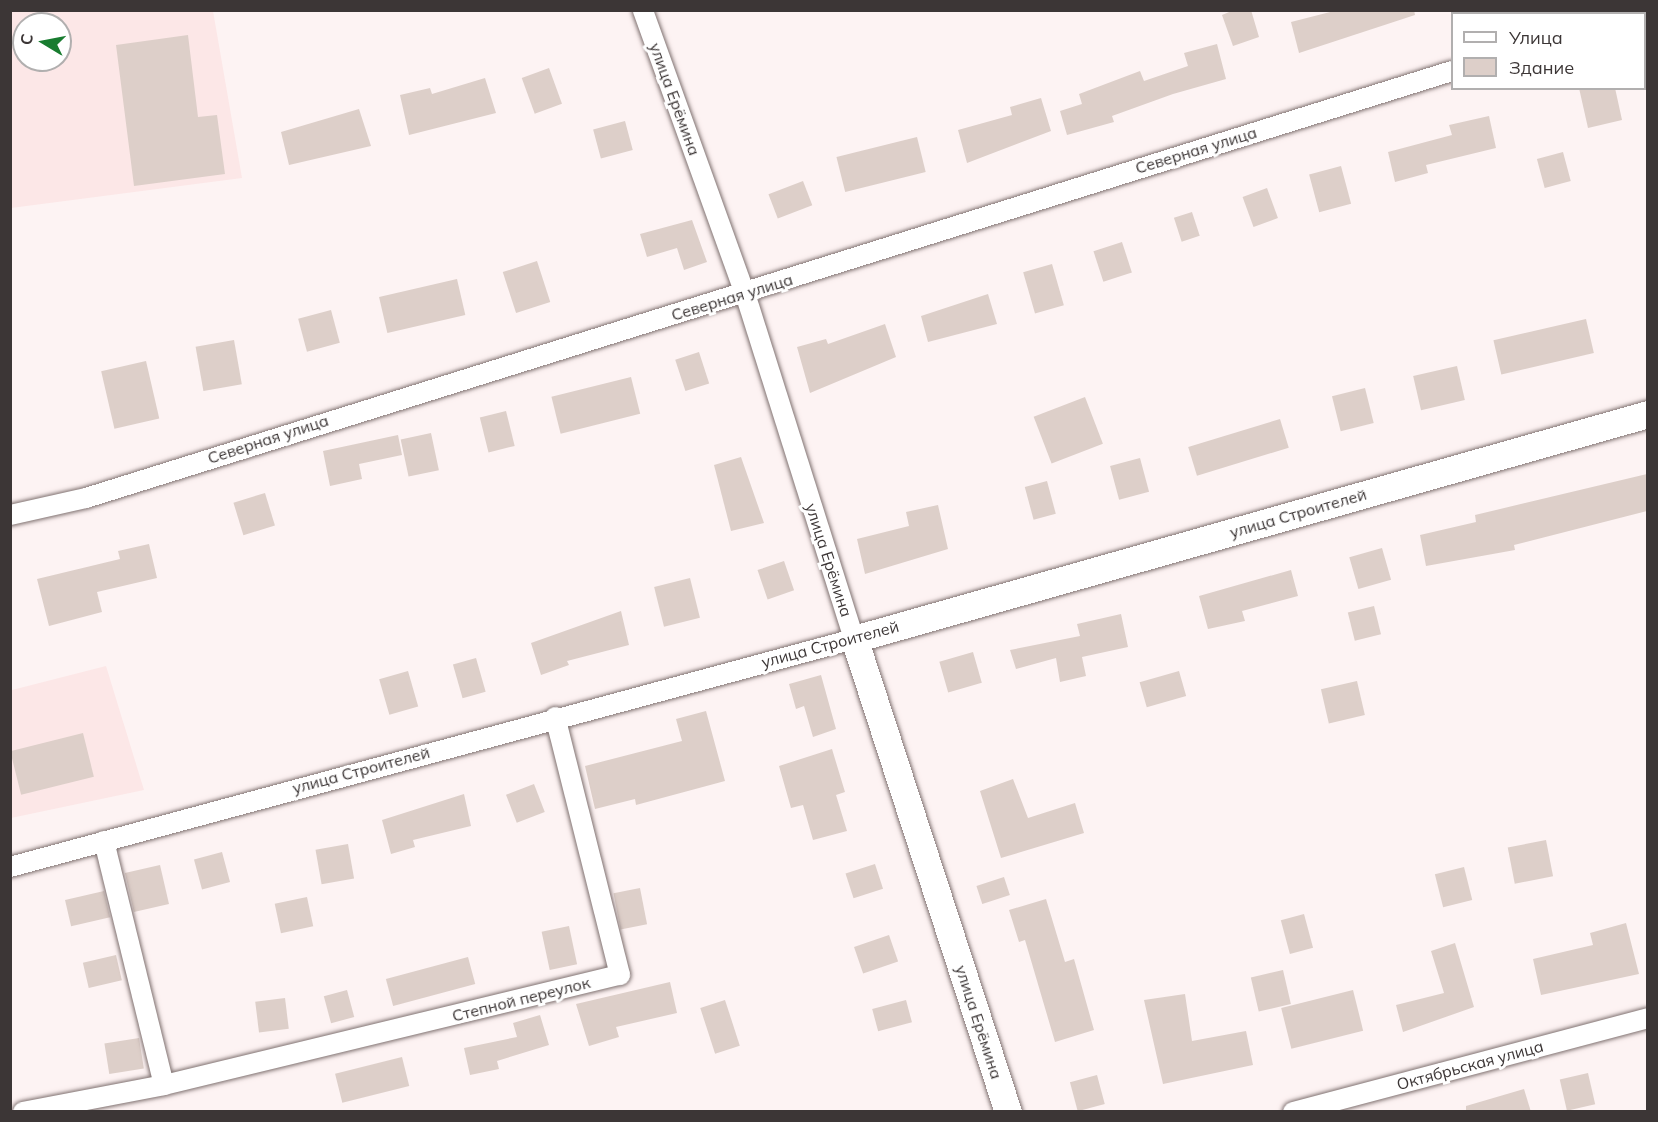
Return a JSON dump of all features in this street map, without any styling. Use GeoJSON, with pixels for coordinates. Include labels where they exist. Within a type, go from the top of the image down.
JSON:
{"type":"FeatureCollection","features":[{"type":"Feature","properties":{"kind":"street","name":"улица Ерёмина"},"geometry":{"type":"LineString","coordinates":[[643,10],[745,294],[854,639],[1008,1112]]}},
{"type":"Feature","properties":{"kind":"street","name":"Северная улица"},"geometry":{"type":"LineString","coordinates":[[10,515],[57,507],[745,294],[1451,71]]}},
{"type":"Feature","properties":{"kind":"street","name":"улица Строителей"},"geometry":{"type":"LineString","coordinates":[[10,867],[555,717],[854,639],[1647,414]]}},
{"type":"Feature","properties":{"kind":"street","name":"Степной переулок"},"geometry":{"type":"LineString","coordinates":[[23,1112],[164,1085],[620,975],[555,717]]}},
{"type":"Feature","properties":{"kind":"street"},"geometry":{"type":"LineString","coordinates":[[104,841],[164,1085]]}},
{"type":"Feature","properties":{"kind":"street","name":"Октябрьская улица"},"geometry":{"type":"LineString","coordinates":[[1293,1112],[1647,1018]]}},
{"type":"Feature","properties":{"kind":"shaded area"},"geometry":{"type":"Polygon","coordinates":[[[10,11],[213,11],[242,178],[11,208],[10,11]]]}},
{"type":"Feature","properties":{"kind":"shaded area"},"geometry":{"type":"Polygon","coordinates":[[[106,666],[144,790],[11,818],[10,686],[12,690],[106,666]]]}},
{"type":"Feature","properties":{"kind":"building"},"geometry":{"type":"Polygon","coordinates":[[[1234,10],[1251,10],[1259,37],[1233,46],[1222,15],[1234,10]]]}},
{"type":"Feature","properties":{"kind":"building"},"geometry":{"type":"Polygon","coordinates":[[[1338,10],[1414,10],[1415,15],[1299,53],[1291,22],[1338,10]]]}},
{"type":"Feature","properties":{"kind":"building"},"geometry":{"type":"Polygon","coordinates":[[[188,35],[198,117],[217,115],[225,174],[134,186],[116,45],[188,35]]]}},
{"type":"Feature","properties":{"kind":"building"},"geometry":{"type":"Polygon","coordinates":[[[1217,44],[1226,79],[1173,94],[1112,116],[1114,122],[1067,135],[1060,111],[1082,104],[1079,94],[1140,71],[1144,81],[1188,66],[1184,53],[1217,44]]]}},
{"type":"Feature","properties":{"kind":"building"},"geometry":{"type":"Polygon","coordinates":[[[549,68],[562,104],[535,114],[522,78],[549,68]]]}},
{"type":"Feature","properties":{"kind":"building"},"geometry":{"type":"Polygon","coordinates":[[[485,78],[496,113],[409,135],[400,95],[430,88],[432,94],[485,78]]]}},
{"type":"Feature","properties":{"kind":"building"},"geometry":{"type":"Polygon","coordinates":[[[1579,90],[1615,90],[1622,120],[1588,128],[1579,90]]]}},
{"type":"Feature","properties":{"kind":"building"},"geometry":{"type":"Polygon","coordinates":[[[1041,98],[1051,131],[967,163],[958,130],[1012,115],[1010,107],[1041,98]]]}},
{"type":"Feature","properties":{"kind":"building"},"geometry":{"type":"Polygon","coordinates":[[[359,109],[371,146],[289,165],[281,132],[359,109]]]}},
{"type":"Feature","properties":{"kind":"building"},"geometry":{"type":"Polygon","coordinates":[[[1489,116],[1496,148],[1426,165],[1428,173],[1395,182],[1388,152],[1452,135],[1449,125],[1489,116]]]}},
{"type":"Feature","properties":{"kind":"building"},"geometry":{"type":"Polygon","coordinates":[[[625,121],[633,150],[601,159],[593,130],[625,121]]]}},
{"type":"Feature","properties":{"kind":"building"},"geometry":{"type":"Polygon","coordinates":[[[917,137],[926,172],[845,192],[836,157],[917,137]]]}},
{"type":"Feature","properties":{"kind":"building"},"geometry":{"type":"Polygon","coordinates":[[[1563,152],[1571,181],[1545,188],[1537,159],[1563,152]]]}},
{"type":"Feature","properties":{"kind":"building"},"geometry":{"type":"Polygon","coordinates":[[[1341,166],[1351,204],[1319,212],[1309,175],[1341,166]]]}},
{"type":"Feature","properties":{"kind":"building"},"geometry":{"type":"Polygon","coordinates":[[[803,181],[812,205],[778,219],[768,194],[803,181]]]}},
{"type":"Feature","properties":{"kind":"building"},"geometry":{"type":"Polygon","coordinates":[[[1267,188],[1278,218],[1254,227],[1243,197],[1267,188]]]}},
{"type":"Feature","properties":{"kind":"building"},"geometry":{"type":"Polygon","coordinates":[[[1192,212],[1200,236],[1182,242],[1174,218],[1192,212]]]}},
{"type":"Feature","properties":{"kind":"building"},"geometry":{"type":"Polygon","coordinates":[[[692,220],[707,262],[684,270],[677,248],[647,257],[640,234],[692,220]]]}},
{"type":"Feature","properties":{"kind":"building"},"geometry":{"type":"Polygon","coordinates":[[[1122,242],[1132,272],[1103,282],[1093,251],[1122,242]]]}},
{"type":"Feature","properties":{"kind":"building"},"geometry":{"type":"Polygon","coordinates":[[[537,261],[550,302],[516,313],[503,272],[537,261]]]}},
{"type":"Feature","properties":{"kind":"building"},"geometry":{"type":"Polygon","coordinates":[[[1052,264],[1064,305],[1035,314],[1023,272],[1052,264]]]}},
{"type":"Feature","properties":{"kind":"building"},"geometry":{"type":"Polygon","coordinates":[[[457,279],[465,315],[387,333],[379,297],[457,279]]]}},
{"type":"Feature","properties":{"kind":"building"},"geometry":{"type":"Polygon","coordinates":[[[988,294],[997,324],[928,342],[921,316],[988,294]]]}},
{"type":"Feature","properties":{"kind":"building"},"geometry":{"type":"Polygon","coordinates":[[[331,310],[340,343],[307,352],[298,319],[331,310]]]}},
{"type":"Feature","properties":{"kind":"building"},"geometry":{"type":"Polygon","coordinates":[[[1586,319],[1594,353],[1501,374],[1493,340],[1586,319]]]}},
{"type":"Feature","properties":{"kind":"building"},"geometry":{"type":"Polygon","coordinates":[[[885,324],[896,357],[810,393],[797,347],[826,339],[828,344],[885,324]]]}},
{"type":"Feature","properties":{"kind":"building"},"geometry":{"type":"Polygon","coordinates":[[[234,340],[242,384],[203,391],[196,347],[234,340]]]}},
{"type":"Feature","properties":{"kind":"building"},"geometry":{"type":"Polygon","coordinates":[[[699,352],[709,383],[685,391],[675,360],[699,352]]]}},
{"type":"Feature","properties":{"kind":"building"},"geometry":{"type":"Polygon","coordinates":[[[146,361],[159,418],[114,429],[101,371],[146,361]]]}},
{"type":"Feature","properties":{"kind":"building"},"geometry":{"type":"Polygon","coordinates":[[[1457,366],[1465,400],[1421,410],[1413,376],[1457,366]]]}},
{"type":"Feature","properties":{"kind":"building"},"geometry":{"type":"Polygon","coordinates":[[[631,377],[640,414],[561,434],[551,397],[631,377]]]}},
{"type":"Feature","properties":{"kind":"building"},"geometry":{"type":"Polygon","coordinates":[[[1365,388],[1374,423],[1341,431],[1332,396],[1365,388]]]}},
{"type":"Feature","properties":{"kind":"building"},"geometry":{"type":"Polygon","coordinates":[[[1085,397],[1103,444],[1052,463],[1034,417],[1085,397]]]}},
{"type":"Feature","properties":{"kind":"building"},"geometry":{"type":"Polygon","coordinates":[[[506,411],[515,446],[489,452],[480,418],[506,411]]]}},
{"type":"Feature","properties":{"kind":"building"},"geometry":{"type":"Polygon","coordinates":[[[1280,419],[1289,448],[1197,476],[1188,447],[1280,419]]]}},
{"type":"Feature","properties":{"kind":"building"},"geometry":{"type":"Polygon","coordinates":[[[431,433],[439,470],[409,477],[401,439],[431,433]]]}},
{"type":"Feature","properties":{"kind":"building"},"geometry":{"type":"Polygon","coordinates":[[[398,435],[402,455],[359,464],[362,479],[330,486],[323,451],[398,435]]]}},
{"type":"Feature","properties":{"kind":"building"},"geometry":{"type":"Polygon","coordinates":[[[741,457],[764,523],[731,531],[714,465],[741,457]]]}},
{"type":"Feature","properties":{"kind":"building"},"geometry":{"type":"Polygon","coordinates":[[[1140,458],[1149,492],[1119,500],[1110,466],[1140,458]]]}},
{"type":"Feature","properties":{"kind":"building"},"geometry":{"type":"Polygon","coordinates":[[[1647,474],[1647,511],[1514,545],[1515,550],[1426,566],[1420,535],[1476,522],[1475,515],[1647,474]]]}},
{"type":"Feature","properties":{"kind":"building"},"geometry":{"type":"Polygon","coordinates":[[[1047,481],[1056,514],[1034,520],[1025,487],[1047,481]]]}},
{"type":"Feature","properties":{"kind":"building"},"geometry":{"type":"Polygon","coordinates":[[[265,493],[275,526],[243,535],[233,503],[265,493]]]}},
{"type":"Feature","properties":{"kind":"building"},"geometry":{"type":"Polygon","coordinates":[[[938,505],[948,549],[865,574],[857,539],[909,526],[906,512],[938,505]]]}},
{"type":"Feature","properties":{"kind":"building"},"geometry":{"type":"Polygon","coordinates":[[[149,544],[157,578],[97,592],[102,612],[49,626],[37,579],[120,559],[118,551],[149,544]]]}},
{"type":"Feature","properties":{"kind":"building"},"geometry":{"type":"Polygon","coordinates":[[[1382,548],[1391,580],[1358,589],[1349,557],[1382,548]]]}},
{"type":"Feature","properties":{"kind":"building"},"geometry":{"type":"Polygon","coordinates":[[[784,561],[794,590],[768,599],[758,570],[784,561]]]}},
{"type":"Feature","properties":{"kind":"building"},"geometry":{"type":"Polygon","coordinates":[[[1291,570],[1298,596],[1242,611],[1245,621],[1208,629],[1199,596],[1291,570]]]}},
{"type":"Feature","properties":{"kind":"building"},"geometry":{"type":"Polygon","coordinates":[[[690,578],[700,618],[664,627],[654,587],[690,578]]]}},
{"type":"Feature","properties":{"kind":"building"},"geometry":{"type":"Polygon","coordinates":[[[1374,606],[1381,634],[1355,641],[1348,613],[1374,606]]]}},
{"type":"Feature","properties":{"kind":"building"},"geometry":{"type":"Polygon","coordinates":[[[621,611],[629,645],[567,661],[569,665],[541,675],[531,643],[621,611]]]}},
{"type":"Feature","properties":{"kind":"building"},"geometry":{"type":"Polygon","coordinates":[[[1121,614],[1128,647],[1082,657],[1086,676],[1060,682],[1056,658],[1016,669],[1010,650],[1080,636],[1077,624],[1121,614]]]}},
{"type":"Feature","properties":{"kind":"building"},"geometry":{"type":"Polygon","coordinates":[[[973,652],[982,683],[948,692],[939,662],[973,652]]]}},
{"type":"Feature","properties":{"kind":"building"},"geometry":{"type":"Polygon","coordinates":[[[476,658],[486,692],[463,698],[453,665],[476,658]]]}},
{"type":"Feature","properties":{"kind":"building"},"geometry":{"type":"Polygon","coordinates":[[[408,671],[418,707],[389,715],[379,679],[408,671]]]}},
{"type":"Feature","properties":{"kind":"building"},"geometry":{"type":"Polygon","coordinates":[[[1179,671],[1186,696],[1147,707],[1140,682],[1179,671]]]}},
{"type":"Feature","properties":{"kind":"building"},"geometry":{"type":"Polygon","coordinates":[[[821,675],[836,729],[813,737],[804,706],[796,709],[789,684],[821,675]]]}},
{"type":"Feature","properties":{"kind":"building"},"geometry":{"type":"Polygon","coordinates":[[[1357,681],[1365,715],[1329,723],[1321,689],[1357,681]]]}},
{"type":"Feature","properties":{"kind":"building"},"geometry":{"type":"Polygon","coordinates":[[[706,711],[725,781],[636,805],[635,799],[595,809],[585,766],[682,741],[676,719],[706,711]]]}},
{"type":"Feature","properties":{"kind":"building"},"geometry":{"type":"Polygon","coordinates":[[[83,733],[94,777],[21,795],[10,751],[83,733]]]}},
{"type":"Feature","properties":{"kind":"building"},"geometry":{"type":"Polygon","coordinates":[[[832,749],[845,792],[836,795],[847,831],[813,840],[803,805],[791,808],[779,766],[832,749]]]}},
{"type":"Feature","properties":{"kind":"building"},"geometry":{"type":"Polygon","coordinates":[[[1013,779],[1028,818],[1075,803],[1084,833],[1001,858],[980,791],[1013,779]]]}},
{"type":"Feature","properties":{"kind":"building"},"geometry":{"type":"Polygon","coordinates":[[[534,784],[545,812],[517,823],[506,795],[534,784]]]}},
{"type":"Feature","properties":{"kind":"building"},"geometry":{"type":"Polygon","coordinates":[[[464,794],[471,826],[413,840],[415,847],[391,854],[382,820],[464,794]]]}},
{"type":"Feature","properties":{"kind":"building"},"geometry":{"type":"Polygon","coordinates":[[[1546,840],[1553,876],[1515,884],[1508,847],[1546,840]]]}},
{"type":"Feature","properties":{"kind":"building"},"geometry":{"type":"Polygon","coordinates":[[[348,844],[354,878],[322,884],[316,850],[348,844]]]}},
{"type":"Feature","properties":{"kind":"building"},"geometry":{"type":"Polygon","coordinates":[[[222,852],[230,882],[202,889],[194,860],[222,852]]]}},
{"type":"Feature","properties":{"kind":"building"},"geometry":{"type":"Polygon","coordinates":[[[875,864],[883,889],[854,898],[846,874],[875,864]]]}},
{"type":"Feature","properties":{"kind":"building"},"geometry":{"type":"Polygon","coordinates":[[[160,865],[169,904],[134,912],[125,873],[160,865]]]}},
{"type":"Feature","properties":{"kind":"building"},"geometry":{"type":"Polygon","coordinates":[[[1464,867],[1472,900],[1443,907],[1435,874],[1464,867]]]}},
{"type":"Feature","properties":{"kind":"building"},"geometry":{"type":"Polygon","coordinates":[[[1004,877],[1010,895],[982,904],[976,886],[1004,877]]]}},
{"type":"Feature","properties":{"kind":"building"},"geometry":{"type":"Polygon","coordinates":[[[640,888],[647,924],[621,929],[613,893],[640,888]]]}},
{"type":"Feature","properties":{"kind":"building"},"geometry":{"type":"Polygon","coordinates":[[[104,891],[110,917],[71,926],[65,900],[104,891]]]}},
{"type":"Feature","properties":{"kind":"building"},"geometry":{"type":"Polygon","coordinates":[[[307,897],[313,926],[281,933],[275,904],[307,897]]]}},
{"type":"Feature","properties":{"kind":"building"},"geometry":{"type":"Polygon","coordinates":[[[1046,899],[1065,962],[1074,959],[1094,1030],[1055,1042],[1025,940],[1019,942],[1009,910],[1046,899]]]}},
{"type":"Feature","properties":{"kind":"building"},"geometry":{"type":"Polygon","coordinates":[[[1304,914],[1313,948],[1290,954],[1281,920],[1304,914]]]}},
{"type":"Feature","properties":{"kind":"building"},"geometry":{"type":"Polygon","coordinates":[[[1626,923],[1639,974],[1541,995],[1533,959],[1593,945],[1590,933],[1626,923]]]}},
{"type":"Feature","properties":{"kind":"building"},"geometry":{"type":"Polygon","coordinates":[[[569,926],[577,964],[550,970],[542,932],[569,926]]]}},
{"type":"Feature","properties":{"kind":"building"},"geometry":{"type":"Polygon","coordinates":[[[889,935],[898,961],[863,974],[854,947],[889,935]]]}},
{"type":"Feature","properties":{"kind":"building"},"geometry":{"type":"Polygon","coordinates":[[[1455,943],[1474,1007],[1403,1032],[1396,1005],[1444,993],[1431,951],[1455,943]]]}},
{"type":"Feature","properties":{"kind":"building"},"geometry":{"type":"Polygon","coordinates":[[[116,955],[122,980],[89,988],[83,963],[116,955]]]}},
{"type":"Feature","properties":{"kind":"building"},"geometry":{"type":"Polygon","coordinates":[[[468,957],[475,984],[393,1006],[386,979],[468,957]]]}},
{"type":"Feature","properties":{"kind":"building"},"geometry":{"type":"Polygon","coordinates":[[[1283,970],[1291,1004],[1259,1012],[1251,977],[1283,970]]]}},
{"type":"Feature","properties":{"kind":"building"},"geometry":{"type":"Polygon","coordinates":[[[670,982],[677,1013],[616,1027],[619,1037],[589,1046],[576,1004],[670,982]]]}},
{"type":"Feature","properties":{"kind":"building"},"geometry":{"type":"Polygon","coordinates":[[[347,990],[354,1017],[331,1023],[324,996],[347,990]]]}},
{"type":"Feature","properties":{"kind":"building"},"geometry":{"type":"Polygon","coordinates":[[[1353,990],[1363,1031],[1291,1049],[1281,1008],[1353,990]]]}},
{"type":"Feature","properties":{"kind":"building"},"geometry":{"type":"Polygon","coordinates":[[[1185,994],[1192,1041],[1246,1031],[1253,1065],[1163,1084],[1144,1000],[1185,994]]]}},
{"type":"Feature","properties":{"kind":"building"},"geometry":{"type":"Polygon","coordinates":[[[285,998],[289,1029],[259,1032],[255,1002],[285,998]]]}},
{"type":"Feature","properties":{"kind":"building"},"geometry":{"type":"Polygon","coordinates":[[[725,1000],[740,1046],[715,1054],[700,1008],[725,1000]]]}},
{"type":"Feature","properties":{"kind":"building"},"geometry":{"type":"Polygon","coordinates":[[[906,1000],[912,1022],[878,1031],[872,1009],[906,1000]]]}},
{"type":"Feature","properties":{"kind":"building"},"geometry":{"type":"Polygon","coordinates":[[[540,1015],[549,1045],[497,1061],[499,1069],[470,1075],[464,1048],[517,1037],[513,1023],[540,1015]]]}},
{"type":"Feature","properties":{"kind":"building"},"geometry":{"type":"Polygon","coordinates":[[[139,1038],[144,1069],[109,1074],[104,1043],[139,1038]]]}},
{"type":"Feature","properties":{"kind":"building"},"geometry":{"type":"Polygon","coordinates":[[[402,1057],[409,1086],[342,1103],[335,1074],[402,1057]]]}},
{"type":"Feature","properties":{"kind":"building"},"geometry":{"type":"Polygon","coordinates":[[[1588,1073],[1595,1104],[1567,1111],[1560,1080],[1588,1073]]]}},
{"type":"Feature","properties":{"kind":"building"},"geometry":{"type":"Polygon","coordinates":[[[1097,1075],[1105,1104],[1078,1111],[1070,1082],[1097,1075]]]}},
{"type":"Feature","properties":{"kind":"building"},"geometry":{"type":"Polygon","coordinates":[[[1524,1089],[1531,1112],[1466,1112],[1466,1106],[1524,1089]]]}}]}
